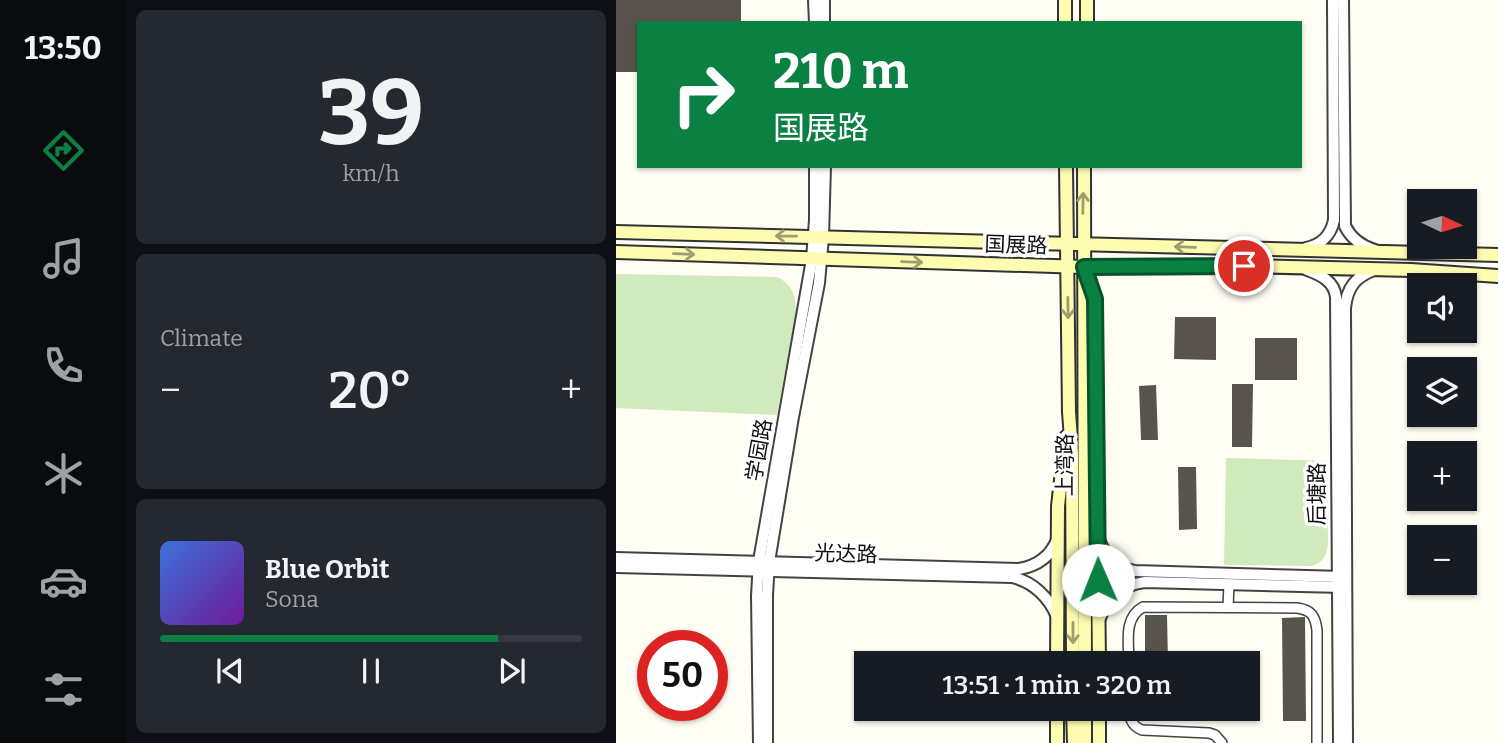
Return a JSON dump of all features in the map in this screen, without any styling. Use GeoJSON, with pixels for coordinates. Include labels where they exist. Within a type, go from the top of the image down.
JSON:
{"type":"FeatureCollection","features":[{"type":"Feature","properties":{"kind":"main road"},"geometry":{"type":"LineString","coordinates":[[1065,0],[1065,21]]}},
{"type":"Feature","properties":{"kind":"main road"},"geometry":{"type":"LineString","coordinates":[[1087,0],[1087,21]]}},
{"type":"Feature","properties":{"kind":"main road","name":"上湾路"},"geometry":{"type":"LineString","coordinates":[[1066,168],[1073,651]]}},
{"type":"Feature","properties":{"kind":"main road","name":"上湾路"},"geometry":{"type":"LineString","coordinates":[[1084,168],[1085,651]]}},
{"type":"Feature","properties":{"kind":"main road","name":"国展路"},"geometry":{"type":"LineString","coordinates":[[616,232],[1498,255]]}},
{"type":"Feature","properties":{"kind":"main road","name":"国展路"},"geometry":{"type":"LineString","coordinates":[[616,252],[1084,267],[1379,269],[1498,276]]}},
{"type":"Feature","properties":{"kind":"main road","name":"上湾路"},"geometry":{"type":"LineString","coordinates":[[1084,267],[1095,299],[1099,651]]}},
{"type":"Feature","properties":{"kind":"main road","name":"上湾路"},"geometry":{"type":"LineString","coordinates":[[1057,651],[1056,540],[1069,412]]}},
{"type":"Feature","properties":{"kind":"main road"},"geometry":{"type":"LineString","coordinates":[[1056,743],[1057,721]]}},
{"type":"Feature","properties":{"kind":"main road"},"geometry":{"type":"LineString","coordinates":[[1073,721],[1074,743]]}},
{"type":"Feature","properties":{"kind":"main road"},"geometry":{"type":"LineString","coordinates":[[1085,721],[1085,743]]}},
{"type":"Feature","properties":{"kind":"main road"},"geometry":{"type":"LineString","coordinates":[[1099,721],[1099,743]]}},
{"type":"Feature","properties":{"kind":"street"},"geometry":{"type":"LineString","coordinates":[[814,0],[814,21]]}},
{"type":"Feature","properties":{"kind":"street"},"geometry":{"type":"LineString","coordinates":[[824,0],[824,21]]}},
{"type":"Feature","properties":{"kind":"street"},"geometry":{"type":"LineString","coordinates":[[1298,249],[1319,244],[1329,233],[1334,219],[1333,0]]}},
{"type":"Feature","properties":{"kind":"street"},"geometry":{"type":"LineString","coordinates":[[1343,0],[1345,226],[1362,246],[1377,251]]}},
{"type":"Feature","properties":{"kind":"street","name":"学园路"},"geometry":{"type":"LineString","coordinates":[[815,168],[819,237]]}},
{"type":"Feature","properties":{"kind":"street","name":"学园路"},"geometry":{"type":"LineString","coordinates":[[759,743],[757,596],[817,259],[825,168]]}},
{"type":"Feature","properties":{"kind":"street","name":"后塘路"},"geometry":{"type":"LineString","coordinates":[[1298,267],[1324,277],[1335,289],[1336,297],[1347,743]]}},
{"type":"Feature","properties":{"kind":"street","name":"后塘路"},"geometry":{"type":"LineString","coordinates":[[1339,743],[1346,298],[1354,281],[1379,269]]}},
{"type":"Feature","properties":{"kind":"street"},"geometry":{"type":"LineString","coordinates":[[1097,535],[1112,561],[1135,571],[1342,582]]}},
{"type":"Feature","properties":{"kind":"street","name":"光达路"},"geometry":{"type":"LineString","coordinates":[[616,567],[1019,569],[1030,567],[1046,556],[1056,540]]}},
{"type":"Feature","properties":{"kind":"street","name":"光达路"},"geometry":{"type":"LineString","coordinates":[[616,558],[1012,577],[1030,584],[1041,593],[1052,606],[1057,618]]}},
{"type":"Feature","properties":{"kind":"street","name":"学园路"},"geometry":{"type":"LineString","coordinates":[[764,566],[767,743]]}},
{"type":"Feature","properties":{"kind":"street"},"geometry":{"type":"LineString","coordinates":[[1098,625],[1116,592],[1145,582],[1342,582]]}},
{"type":"Feature","properties":{"kind":"street"},"geometry":{"type":"LineString","coordinates":[[1228,584],[1228,607]]}},
{"type":"Feature","properties":{"kind":"street"},"geometry":{"type":"LineString","coordinates":[[1129,651],[1130,618],[1143,607],[1309,610],[1314,614],[1317,629],[1317,743]]}},
{"type":"Feature","properties":{"kind":"street"},"geometry":{"type":"LineString","coordinates":[[1132,721],[1142,730],[1209,733],[1222,743]]}},
{"type":"Feature","properties":{"kind":"green space"},"geometry":{"type":"Polygon","coordinates":[[[616,274],[778,277],[783,280],[793,292],[796,313],[777,415],[616,408],[616,274]]]}},
{"type":"Feature","properties":{"kind":"green space"},"geometry":{"type":"Polygon","coordinates":[[[1226,458],[1327,461],[1328,545],[1321,561],[1312,566],[1224,565],[1226,458]]]}},
{"type":"Feature","properties":{"kind":"building"},"geometry":{"type":"Polygon","coordinates":[[[616,0],[741,0],[741,21],[637,21],[637,72],[616,72],[616,0]]]}},
{"type":"Feature","properties":{"kind":"building"},"geometry":{"type":"Polygon","coordinates":[[[1175,317],[1216,317],[1216,360],[1174,359],[1175,317]]]}},
{"type":"Feature","properties":{"kind":"building"},"geometry":{"type":"Polygon","coordinates":[[[1255,338],[1297,338],[1297,380],[1255,380],[1255,338]]]}},
{"type":"Feature","properties":{"kind":"building"},"geometry":{"type":"Polygon","coordinates":[[[1232,384],[1253,384],[1252,447],[1232,447],[1232,384]]]}},
{"type":"Feature","properties":{"kind":"building"},"geometry":{"type":"Polygon","coordinates":[[[1156,385],[1158,440],[1141,440],[1139,386],[1156,385]]]}},
{"type":"Feature","properties":{"kind":"building"},"geometry":{"type":"Polygon","coordinates":[[[1178,467],[1196,467],[1197,529],[1179,530],[1178,467]]]}},
{"type":"Feature","properties":{"kind":"building"},"geometry":{"type":"Polygon","coordinates":[[[1145,615],[1167,615],[1168,651],[1145,651],[1145,615]]]}},
{"type":"Feature","properties":{"kind":"building"},"geometry":{"type":"Polygon","coordinates":[[[1305,617],[1306,721],[1283,721],[1282,618],[1305,617]]]}},
{"type":"Feature","properties":{"kind":"route"},"geometry":{"type":"LineString","coordinates":[[1098,580],[1095,299],[1084,267],[1244,266]]}}]}
